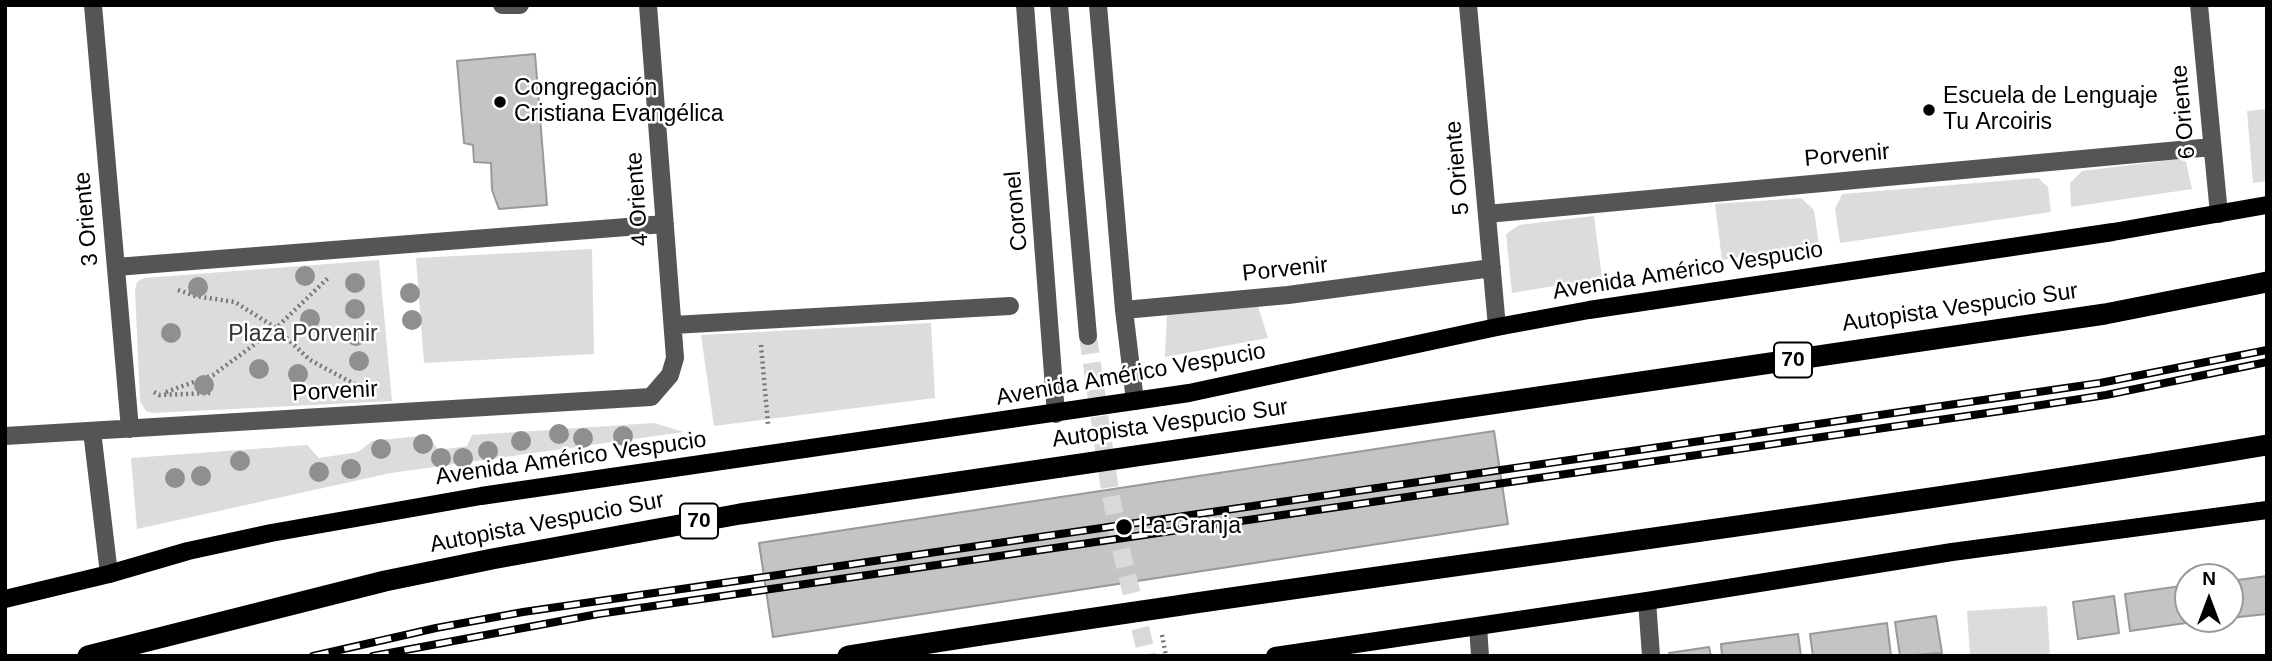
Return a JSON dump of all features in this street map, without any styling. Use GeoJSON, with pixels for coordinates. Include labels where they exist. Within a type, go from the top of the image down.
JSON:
{"type":"FeatureCollection","features":[{"type":"Feature","properties":{"kind":"highway","name":"Autopista Vespucio Sur"},"geometry":{"type":"LineString","coordinates":[[88,656],[385,581],[715,518],[2105,314],[2267,282]]}},
{"type":"Feature","properties":{"kind":"highway"},"geometry":{"type":"LineString","coordinates":[[848,656],[1048,624],[1588,549],[2267,445]]}},
{"type":"Feature","properties":{"kind":"main road","name":"Avenida Américo Vespucio"},"geometry":{"type":"LineString","coordinates":[[5,599],[109,574],[188,551],[366,515],[508,492],[1056,414],[1244,383],[1497,327],[1701,292],[2099,234],[2267,205]]}},
{"type":"Feature","properties":{"kind":"main road"},"geometry":{"type":"LineString","coordinates":[[1275,656],[1647,601],[1952,552],[2267,510]]}},
{"type":"Feature","properties":{"kind":"street","name":"3 Oriente"},"geometry":{"type":"LineString","coordinates":[[93,5],[130,429]]}},
{"type":"Feature","properties":{"kind":"street"},"geometry":{"type":"LineString","coordinates":[[502,5],[520,5]]}},
{"type":"Feature","properties":{"kind":"street","name":"4 Oriente"},"geometry":{"type":"LineString","coordinates":[[648,5],[675,358],[670,375],[663,386]]}},
{"type":"Feature","properties":{"kind":"street","name":"Coronel"},"geometry":{"type":"LineString","coordinates":[[1025,5],[1056,414]]}},
{"type":"Feature","properties":{"kind":"street"},"geometry":{"type":"LineString","coordinates":[[1059,5],[1088,336]]}},
{"type":"Feature","properties":{"kind":"street"},"geometry":{"type":"LineString","coordinates":[[1098,5],[1124,310],[1135,401]]}},
{"type":"Feature","properties":{"kind":"street","name":"5 Oriente"},"geometry":{"type":"LineString","coordinates":[[1468,5],[1497,327]]}},
{"type":"Feature","properties":{"kind":"street","name":"6 Oriente"},"geometry":{"type":"LineString","coordinates":[[2199,5],[2219,214]]}},
{"type":"Feature","properties":{"kind":"street","name":"Porvenir"},"geometry":{"type":"LineString","coordinates":[[1487,215],[2212,147]]}},
{"type":"Feature","properties":{"kind":"street"},"geometry":{"type":"LineString","coordinates":[[116,267],[665,224]]}},
{"type":"Feature","properties":{"kind":"street","name":"Porvenir"},"geometry":{"type":"LineString","coordinates":[[1124,310],[1288,295],[1492,268]]}},
{"type":"Feature","properties":{"kind":"street"},"geometry":{"type":"LineString","coordinates":[[673,325],[1010,306]]}},
{"type":"Feature","properties":{"kind":"street","name":"Porvenir"},"geometry":{"type":"LineString","coordinates":[[5,436],[640,399],[651,397],[663,386]]}},
{"type":"Feature","properties":{"kind":"street"},"geometry":{"type":"LineString","coordinates":[[92,431],[109,574]]}},
{"type":"Feature","properties":{"kind":"street"},"geometry":{"type":"LineString","coordinates":[[1647,601],[1651,656]]}},
{"type":"Feature","properties":{"kind":"street"},"geometry":{"type":"LineString","coordinates":[[1478,626],[1480,656]]}},
{"type":"Feature","properties":{"kind":"path"},"geometry":{"type":"LineString","coordinates":[[159,395],[213,375],[276,328],[332,273]]}},
{"type":"Feature","properties":{"kind":"path"},"geometry":{"type":"LineString","coordinates":[[170,286],[195,296],[235,302],[276,328],[310,360],[365,389],[351,390]]}},
{"type":"Feature","properties":{"kind":"path"},"geometry":{"type":"LineString","coordinates":[[758,320],[768,424]]}},
{"type":"Feature","properties":{"kind":"path"},"geometry":{"type":"LineString","coordinates":[[149,390],[159,395],[214,393]]}},
{"type":"Feature","properties":{"kind":"green space"},"geometry":{"type":"Polygon","coordinates":[[[2267,109],[2267,181],[2253,183],[2247,111],[2267,109]]]}},
{"type":"Feature","properties":{"kind":"green space"},"geometry":{"type":"Polygon","coordinates":[[[2179,159],[2186,162],[2192,189],[2071,207],[2070,183],[2082,171],[2179,159]]]}},
{"type":"Feature","properties":{"kind":"green space"},"geometry":{"type":"Polygon","coordinates":[[[2038,178],[2048,187],[2051,212],[1840,243],[1835,209],[1842,194],[2038,178]]]}},
{"type":"Feature","properties":{"kind":"green space"},"geometry":{"type":"Polygon","coordinates":[[[1801,198],[1814,210],[1819,245],[1722,260],[1715,204],[1801,198]]]}},
{"type":"Feature","properties":{"kind":"green space"},"geometry":{"type":"Polygon","coordinates":[[[1594,216],[1602,278],[1512,293],[1506,234],[1519,225],[1594,216]]]}},
{"type":"Feature","properties":{"kind":"green space"},"geometry":{"type":"Polygon","coordinates":[[[592,249],[594,354],[424,363],[416,258],[592,249]]]}},
{"type":"Feature","properties":{"kind":"green space","name":"Plaza Porvenir"},"geometry":{"type":"Polygon","coordinates":[[[379,260],[392,401],[153,413],[146,411],[140,401],[135,290],[137,282],[144,278],[379,260]]]}},
{"type":"Feature","properties":{"kind":"green space"},"geometry":{"type":"Polygon","coordinates":[[[1257,303],[1268,338],[1165,357],[1167,312],[1257,303]]]}},
{"type":"Feature","properties":{"kind":"green space"},"geometry":{"type":"Polygon","coordinates":[[[931,323],[935,398],[714,426],[701,335],[931,323]]]}},
{"type":"Feature","properties":{"kind":"green space"},"geometry":{"type":"Polygon","coordinates":[[[654,423],[684,432],[391,473],[137,529],[131,458],[307,445],[319,458],[358,452],[372,441],[428,435],[438,450],[467,446],[472,435],[654,423]]]}},
{"type":"Feature","properties":{"kind":"green space"},"geometry":{"type":"Polygon","coordinates":[[[2047,606],[2050,656],[1970,656],[1967,611],[2047,606]]]}},
{"type":"Feature","properties":{"kind":"building","name":"Congregación Cristiana Evangélica"},"geometry":{"type":"Polygon","coordinates":[[[535,54],[547,205],[499,209],[492,190],[491,163],[474,162],[473,145],[464,143],[457,61],[535,54]]]}},
{"type":"Feature","properties":{"kind":"building"},"geometry":{"type":"Polygon","coordinates":[[[1494,431],[1508,524],[773,637],[759,543],[1494,431]]]}},
{"type":"Feature","properties":{"kind":"building"},"geometry":{"type":"Polygon","coordinates":[[[2267,576],[2267,614],[2244,616],[2244,579],[2267,576]]]}},
{"type":"Feature","properties":{"kind":"building"},"geometry":{"type":"Polygon","coordinates":[[[2174,587],[2174,625],[2130,631],[2125,594],[2174,587]]]}},
{"type":"Feature","properties":{"kind":"building"},"geometry":{"type":"Polygon","coordinates":[[[2114,596],[2119,633],[2078,639],[2073,602],[2114,596]]]}},
{"type":"Feature","properties":{"kind":"building"},"geometry":{"type":"Polygon","coordinates":[[[1936,616],[1942,653],[1900,656],[1895,622],[1936,616]]]}},
{"type":"Feature","properties":{"kind":"building"},"geometry":{"type":"Polygon","coordinates":[[[1887,623],[1891,656],[1813,656],[1810,634],[1887,623]]]}},
{"type":"Feature","properties":{"kind":"building"},"geometry":{"type":"Polygon","coordinates":[[[1798,634],[1801,656],[1722,656],[1721,644],[1798,634]]]}},
{"type":"Feature","properties":{"kind":"building"},"geometry":{"type":"Polygon","coordinates":[[[1709,647],[1711,656],[1669,656],[1669,653],[1709,647]]]}},
{"type":"Feature","properties":{"kind":"tunnel"},"geometry":{"type":"LineString","coordinates":[[1088,336],[1110,491],[1147,656]]}},
{"type":"Feature","properties":{"kind":"railway"},"geometry":{"type":"LineString","coordinates":[[313,656],[436,628],[523,612],[2100,383],[2267,350]]}},
{"type":"Feature","properties":{"kind":"railway"},"geometry":{"type":"LineString","coordinates":[[373,656],[598,614],[2106,395],[2267,362]]}},
{"type":"Feature","properties":{"kind":"place","name":"Congregación Cristiana Evangélica"},"geometry":{"type":"Point","coordinates":[500,102]}},
{"type":"Feature","properties":{"kind":"place","name":"Escuela de Lenguaje Tu Arcoiris"},"geometry":{"type":"Point","coordinates":[1929,110]}},
{"type":"Feature","properties":{"kind":"place","name":"La Granja"},"geometry":{"type":"Point","coordinates":[1124,527]}}]}
